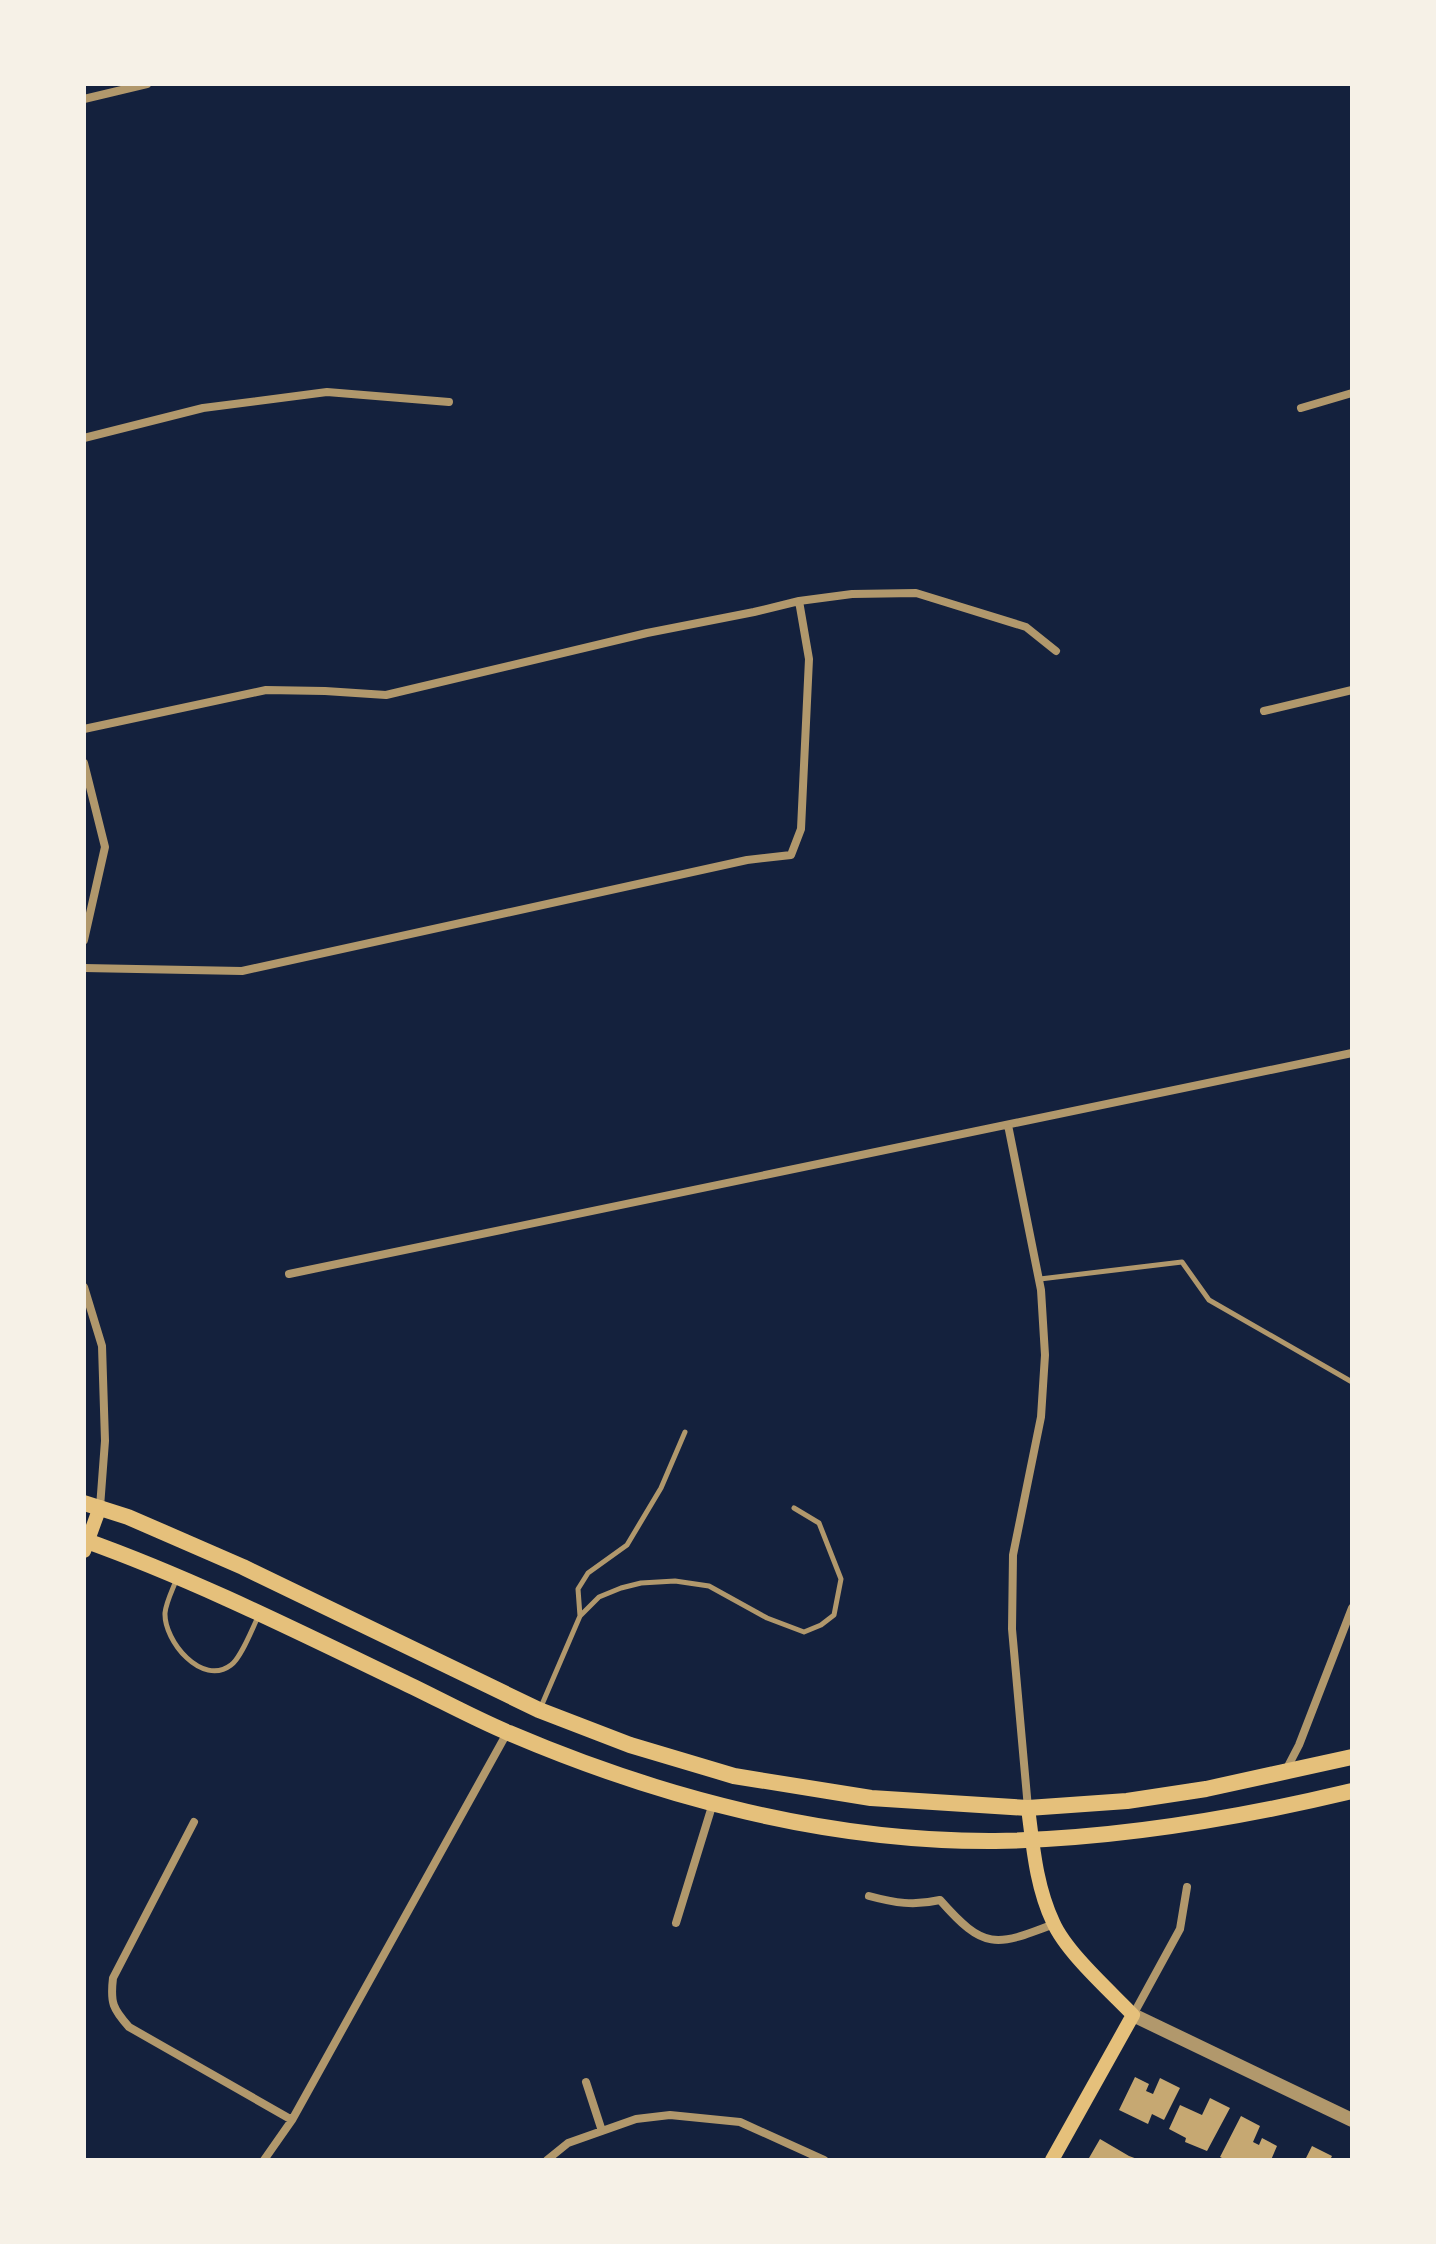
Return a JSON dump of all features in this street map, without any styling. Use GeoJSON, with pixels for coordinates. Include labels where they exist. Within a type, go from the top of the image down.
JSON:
{"type":"FeatureCollection","features":[{"type":"Feature","properties":{"kind":"main road"},"geometry":{"type":"LineString","coordinates":[[1352,1757],[1206,1789],[1127,1801],[1028,1808],[871,1798],[734,1776],[630,1745],[539,1710],[243,1567],[92,1505],[85,1544],[177,1577],[260,1614],[507,1733],[592,1766],[691,1798],[764,1815],[863,1831],[964,1840],[1032,1839],[1192,1825],[1352,1791]]}},
{"type":"Feature","properties":{"kind":"main road"},"geometry":{"type":"LineString","coordinates":[[1028,1808],[1037,1875],[1054,1924],[1081,1960],[1133,2015],[1052,2160]]}},
{"type":"Feature","properties":{"kind":"street"},"geometry":{"type":"LineString","coordinates":[[84,99],[147,84]]}},
{"type":"Feature","properties":{"kind":"street"},"geometry":{"type":"LineString","coordinates":[[84,438],[203,408],[327,392],[449,402]]}},
{"type":"Feature","properties":{"kind":"street"},"geometry":{"type":"LineString","coordinates":[[1301,408],[1352,393]]}},
{"type":"Feature","properties":{"kind":"street"},"geometry":{"type":"LineString","coordinates":[[84,729],[266,690],[386,695],[647,633],[799,601],[852,594],[916,593],[1026,627],[1056,651]]}},
{"type":"Feature","properties":{"kind":"street"},"geometry":{"type":"LineString","coordinates":[[84,968],[242,971],[747,860],[791,855],[801,829],[809,659],[799,601]]}},
{"type":"Feature","properties":{"kind":"street"},"geometry":{"type":"LineString","coordinates":[[1264,711],[1352,690]]}},
{"type":"Feature","properties":{"kind":"street"},"geometry":{"type":"LineString","coordinates":[[84,763],[105,847],[84,940]]}},
{"type":"Feature","properties":{"kind":"street"},"geometry":{"type":"LineString","coordinates":[[289,1274],[1352,1053]]}},
{"type":"Feature","properties":{"kind":"street"},"geometry":{"type":"LineString","coordinates":[[1008,1125],[1040,1279],[1045,1355],[1041,1417],[1013,1555],[1012,1629],[1028,1808]]}},
{"type":"Feature","properties":{"kind":"street"},"geometry":{"type":"LineString","coordinates":[[84,1287],[102,1346],[105,1441],[92,1505]]}},
{"type":"Feature","properties":{"kind":"street"},"geometry":{"type":"LineString","coordinates":[[1285,1773],[1352,1608]]}},
{"type":"Feature","properties":{"kind":"street"},"geometry":{"type":"LineString","coordinates":[[264,2160],[292,2120],[507,1733]]}},
{"type":"Feature","properties":{"kind":"street"},"geometry":{"type":"LineString","coordinates":[[676,1923],[713,1803]]}},
{"type":"Feature","properties":{"kind":"street"},"geometry":{"type":"LineString","coordinates":[[194,1822],[113,1978],[111,1996],[114,2011],[129,2027],[292,2120]]}},
{"type":"Feature","properties":{"kind":"street"},"geometry":{"type":"LineString","coordinates":[[1187,1887],[1180,1929],[1133,2015],[1352,2120]]}},
{"type":"Feature","properties":{"kind":"street"},"geometry":{"type":"LineString","coordinates":[[869,1896],[899,1904],[919,1905],[940,1900],[960,1923],[994,1942],[1015,1939],[1054,1924]]}},
{"type":"Feature","properties":{"kind":"street"},"geometry":{"type":"LineString","coordinates":[[586,2082],[602,2131]]}},
{"type":"Feature","properties":{"kind":"street"},"geometry":{"type":"LineString","coordinates":[[547,2160],[568,2143],[636,2119],[670,2115],[740,2122],[824,2160]]}},
{"type":"Feature","properties":{"kind":"lane"},"geometry":{"type":"LineString","coordinates":[[1040,1279],[1182,1262],[1209,1300],[1352,1382]]}},
{"type":"Feature","properties":{"kind":"lane"},"geometry":{"type":"LineString","coordinates":[[580,1616],[578,1589],[588,1573],[627,1545],[661,1488],[685,1432]]}},
{"type":"Feature","properties":{"kind":"lane"},"geometry":{"type":"LineString","coordinates":[[539,1710],[580,1616],[599,1597],[621,1588],[675,1581],[709,1586],[767,1618],[804,1632],[834,1615],[841,1579],[819,1523],[794,1508]]}},
{"type":"Feature","properties":{"kind":"lane"},"geometry":{"type":"LineString","coordinates":[[177,1577],[165,1611],[167,1626],[172,1639],[202,1670],[220,1670],[233,1664],[260,1614]]}},
{"type":"Feature","properties":{"kind":"building"},"geometry":{"type":"Polygon","coordinates":[[[1135,2077],[1149,2084],[1146,2091],[1153,2094],[1160,2078],[1180,2088],[1164,2120],[1152,2114],[1148,2124],[1119,2110],[1135,2077]]]}},
{"type":"Feature","properties":{"kind":"building"},"geometry":{"type":"Polygon","coordinates":[[[1210,2098],[1230,2108],[1207,2151],[1185,2142],[1186,2138],[1169,2129],[1180,2105],[1202,2115],[1210,2098]]]}},
{"type":"Feature","properties":{"kind":"building"},"geometry":{"type":"Polygon","coordinates":[[[1241,2116],[1260,2126],[1253,2142],[1259,2145],[1262,2138],[1277,2146],[1271,2160],[1226,2160],[1220,2157],[1241,2116]]]}},
{"type":"Feature","properties":{"kind":"building"},"geometry":{"type":"Polygon","coordinates":[[[1100,2139],[1140,2160],[1092,2160],[1089,2158],[1100,2139]]]}},
{"type":"Feature","properties":{"kind":"building"},"geometry":{"type":"Polygon","coordinates":[[[1312,2146],[1332,2156],[1330,2160],[1305,2160],[1312,2146]]]}}]}
